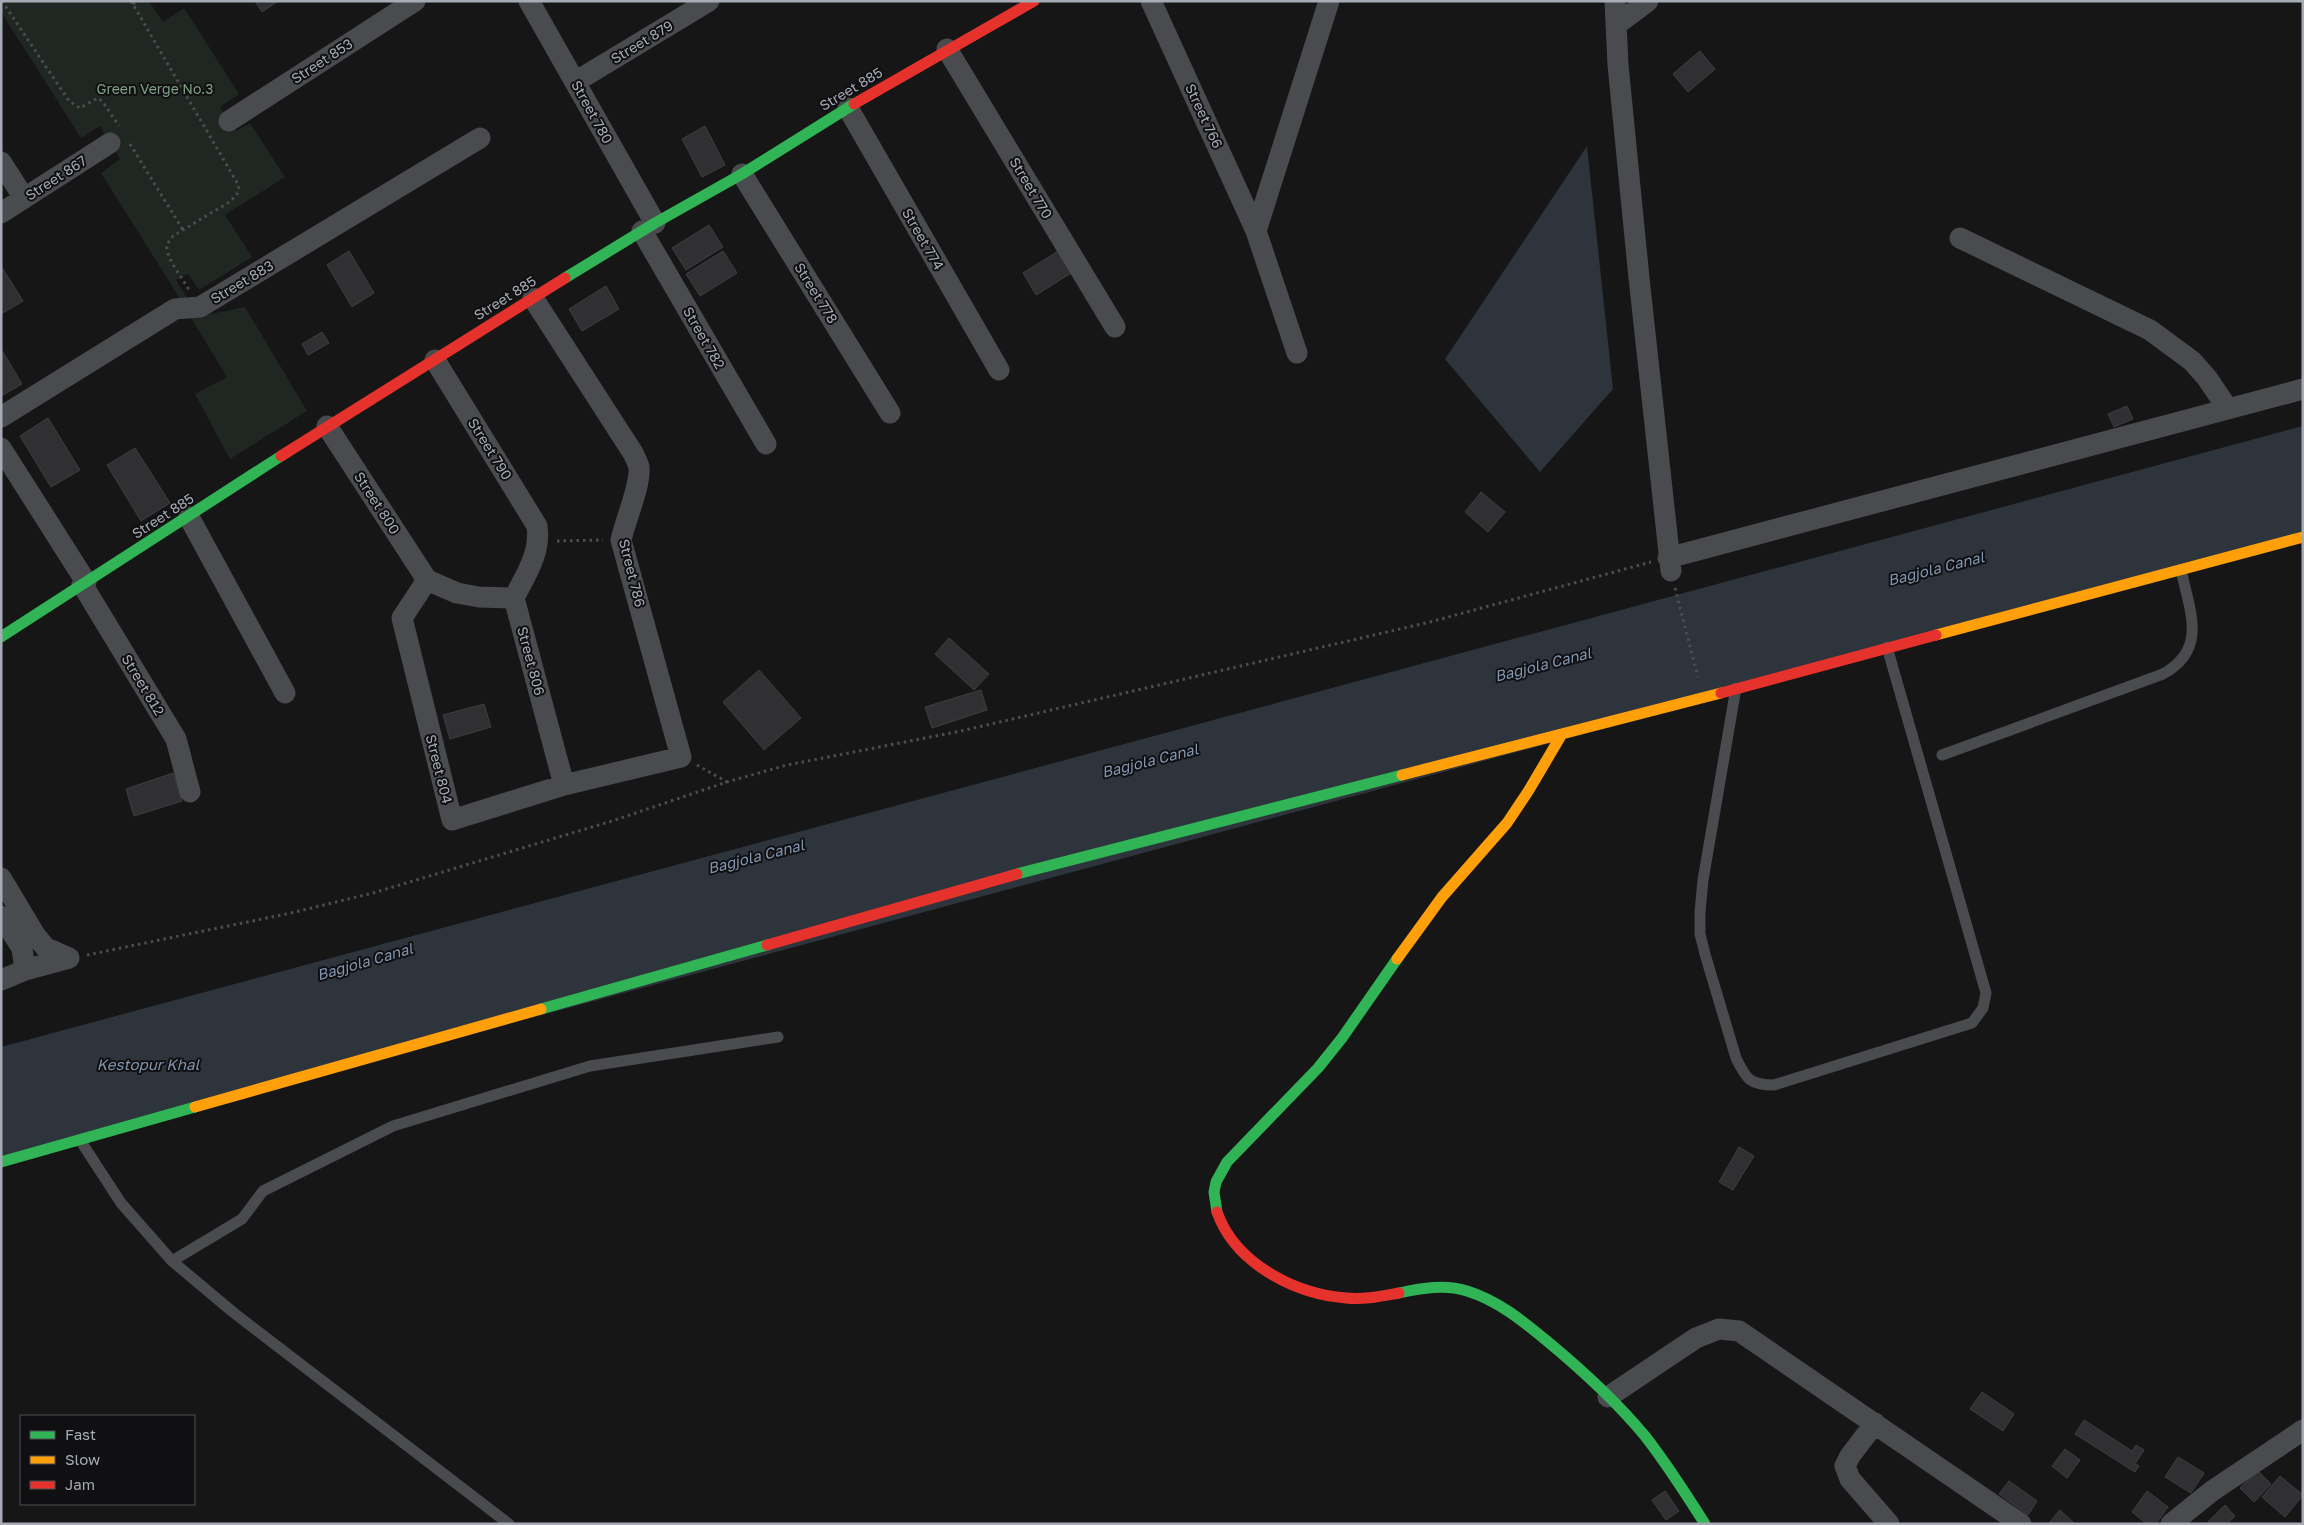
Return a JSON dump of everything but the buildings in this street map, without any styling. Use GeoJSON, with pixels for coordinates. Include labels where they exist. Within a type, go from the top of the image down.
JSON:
{"type":"FeatureCollection","features":[{"type":"Feature","properties":{"kind":"street","name":"Street 853"},"geometry":{"type":"LineString","coordinates":[[229,121],[415,1]]}},
{"type":"Feature","properties":{"kind":"street","name":"Street 780"},"geometry":{"type":"LineString","coordinates":[[529,1],[575,82],[648,227]]}},
{"type":"Feature","properties":{"kind":"street","name":"Street 879"},"geometry":{"type":"LineString","coordinates":[[575,82],[709,1]]}},
{"type":"Feature","properties":{"kind":"street","name":"Street 885"},"geometry":{"type":"LineString","coordinates":[[1,637],[327,426],[648,227],[742,174],[947,49],[1034,1]]}},
{"type":"Feature","properties":{"kind":"street","name":"Street 766"},"geometry":{"type":"LineString","coordinates":[[1151,1],[1256,231],[1297,353]]}},
{"type":"Feature","properties":{"kind":"street"},"geometry":{"type":"LineString","coordinates":[[1256,231],[1330,1]]}},
{"type":"Feature","properties":{"kind":"street"},"geometry":{"type":"LineString","coordinates":[[1615,1],[1618,65],[1670,565],[2303,389]]}},
{"type":"Feature","properties":{"kind":"street"},"geometry":{"type":"LineString","coordinates":[[1616,25],[1648,1]]}},
{"type":"Feature","properties":{"kind":"street","name":"Street 770"},"geometry":{"type":"LineString","coordinates":[[947,49],[1115,327]]}},
{"type":"Feature","properties":{"kind":"street","name":"Street 774"},"geometry":{"type":"LineString","coordinates":[[848,108],[999,370]]}},
{"type":"Feature","properties":{"kind":"street","name":"Street 867"},"geometry":{"type":"LineString","coordinates":[[1,213],[120,138]]}},
{"type":"Feature","properties":{"kind":"street","name":"Street 883"},"geometry":{"type":"LineString","coordinates":[[1,416],[175,309],[200,307],[480,138]]}},
{"type":"Feature","properties":{"kind":"street"},"geometry":{"type":"LineString","coordinates":[[1,162],[24,198]]}},
{"type":"Feature","properties":{"kind":"street","name":"Street 778"},"geometry":{"type":"LineString","coordinates":[[742,174],[890,413]]}},
{"type":"Feature","properties":{"kind":"street","name":"Street 782"},"geometry":{"type":"LineString","coordinates":[[648,227],[766,444]]}},
{"type":"Feature","properties":{"kind":"street"},"geometry":{"type":"LineString","coordinates":[[1960,238],[2150,330],[2192,361],[2207,378],[2228,409]]}},
{"type":"Feature","properties":{"kind":"street","name":"Street 786"},"geometry":{"type":"LineString","coordinates":[[533,298],[633,453],[639,467],[638,482],[624,523],[621,540],[682,757]]}},
{"type":"Feature","properties":{"kind":"street","name":"Street 790"},"geometry":{"type":"LineString","coordinates":[[435,360],[530,512],[537,526],[539,541]]}},
{"type":"Feature","properties":{"kind":"street","name":"Street 800"},"geometry":{"type":"LineString","coordinates":[[327,426],[427,580]]}},
{"type":"Feature","properties":{"kind":"street","name":"Street 812"},"geometry":{"type":"LineString","coordinates":[[1,448],[176,738],[190,792]]}},
{"type":"Feature","properties":{"kind":"street"},"geometry":{"type":"LineString","coordinates":[[189,517],[285,694]]}},
{"type":"Feature","properties":{"kind":"street"},"geometry":{"type":"LineString","coordinates":[[1,1162],[1022,873],[1562,734],[1702,691],[1736,688],[2303,537]]}},
{"type":"Feature","properties":{"kind":"street"},"geometry":{"type":"LineString","coordinates":[[427,580],[457,593],[479,598],[514,598],[533,559],[539,541]]}},
{"type":"Feature","properties":{"kind":"street","name":"Street 804"},"geometry":{"type":"LineString","coordinates":[[427,580],[402,618],[452,820],[564,785],[682,757]]}},
{"type":"Feature","properties":{"kind":"street","name":"Street 806"},"geometry":{"type":"LineString","coordinates":[[514,598],[564,785]]}},
{"type":"Feature","properties":{"kind":"street"},"geometry":{"type":"LineString","coordinates":[[1562,734],[1526,796],[1507,824],[1442,897],[1353,1023],[1324,1060],[1275,1114],[1232,1155],[1222,1168],[1213,1190],[1216,1212],[1231,1238],[1256,1262],[1279,1279],[1306,1293],[1339,1298],[1367,1298],[1441,1286],[1466,1290],[1513,1313],[1576,1366],[1608,1397],[1657,1452],[1705,1524]]}},
{"type":"Feature","properties":{"kind":"street"},"geometry":{"type":"LineString","coordinates":[[1,878],[35,935],[46,948],[69,958]]}},
{"type":"Feature","properties":{"kind":"street"},"geometry":{"type":"LineString","coordinates":[[1,916],[22,948],[25,970]]}},
{"type":"Feature","properties":{"kind":"street"},"geometry":{"type":"LineString","coordinates":[[1,980],[25,970],[69,958]]}},
{"type":"Feature","properties":{"kind":"street"},"geometry":{"type":"LineString","coordinates":[[1608,1397],[1696,1338],[1718,1329],[1739,1331],[2021,1524]]}},
{"type":"Feature","properties":{"kind":"street"},"geometry":{"type":"LineString","coordinates":[[1875,1423],[1850,1456],[1845,1466],[1846,1472],[1889,1524]]}},
{"type":"Feature","properties":{"kind":"street"},"geometry":{"type":"LineString","coordinates":[[2171,1524],[2212,1491],[2303,1430]]}},
{"type":"Feature","properties":{"kind":"lane"},"geometry":{"type":"LineString","coordinates":[[1942,755],[2163,674],[2177,666],[2187,654],[2192,640],[2192,622],[2181,570]]}},
{"type":"Feature","properties":{"kind":"lane"},"geometry":{"type":"LineString","coordinates":[[1736,688],[1703,880],[1700,934],[1736,1058],[1745,1076],[1758,1085],[1774,1085],[1972,1023],[1983,1008],[1986,993],[1887,647]]}},
{"type":"Feature","properties":{"kind":"lane"},"geometry":{"type":"LineString","coordinates":[[172,1261],[242,1219],[263,1191],[393,1126],[590,1066],[778,1037]]}},
{"type":"Feature","properties":{"kind":"lane"},"geometry":{"type":"LineString","coordinates":[[80,1140],[121,1203],[172,1261],[234,1314],[509,1524]]}},
{"type":"Feature","properties":{"kind":"path"},"geometry":{"type":"LineString","coordinates":[[2,1],[69,101],[80,108],[98,98],[104,102],[120,138],[183,230]]}},
{"type":"Feature","properties":{"kind":"path"},"geometry":{"type":"LineString","coordinates":[[138,1],[132,3],[239,186],[237,194],[231,201],[174,236],[167,245],[167,252],[200,307]]}},
{"type":"Feature","properties":{"kind":"path"},"geometry":{"type":"LineString","coordinates":[[539,541],[621,540]]}},
{"type":"Feature","properties":{"kind":"path"},"geometry":{"type":"LineString","coordinates":[[69,958],[291,913],[373,892],[612,821],[727,782],[787,765],[961,731],[1670,565],[1702,691]]}},
{"type":"Feature","properties":{"kind":"path"},"geometry":{"type":"LineString","coordinates":[[682,757],[727,782]]}},
{"type":"Feature","properties":{"kind":"green space","name":"Green Verge No.3"},"geometry":{"type":"Polygon","coordinates":[[[1,1],[149,1],[163,22],[184,8],[239,94],[220,107],[236,131],[250,123],[285,177],[225,215],[252,257],[199,290],[188,274],[176,280],[187,298],[182,302],[101,173],[120,159],[100,126],[81,138],[1,12],[1,1]]]}},
{"type":"Feature","properties":{"kind":"green space"},"geometry":{"type":"Polygon","coordinates":[[[245,307],[307,411],[230,459],[195,394],[227,377],[191,318],[245,307]]]}},
{"type":"Feature","properties":{"kind":"water"},"geometry":{"type":"Polygon","coordinates":[[[1587,146],[1613,389],[1540,472],[1445,359],[1587,146]]]}},
{"type":"Feature","properties":{"kind":"water","name":"Kestopur Khal"},"geometry":{"type":"Polygon","coordinates":[[[2303,426],[2303,540],[1,1161],[1,1047],[2303,426]]]}},
{"type":"Feature","properties":{"kind":"traffic: fast"},"geometry":{"type":"LineString","coordinates":[[565,278],[655,223],[742,174],[854,104]]}},
{"type":"Feature","properties":{"kind":"traffic: fast"},"geometry":{"type":"LineString","coordinates":[[1,637],[281,456]]}},
{"type":"Feature","properties":{"kind":"traffic: fast"},"geometry":{"type":"LineString","coordinates":[[1017,874],[1402,775]]}},
{"type":"Feature","properties":{"kind":"traffic: fast"},"geometry":{"type":"LineString","coordinates":[[541,1009],[767,945]]}},
{"type":"Feature","properties":{"kind":"traffic: fast"},"geometry":{"type":"LineString","coordinates":[[1217,1212],[1214,1192],[1216,1182],[1227,1162],[1318,1068],[1342,1038],[1397,959]]}},
{"type":"Feature","properties":{"kind":"traffic: fast"},"geometry":{"type":"LineString","coordinates":[[1,1162],[195,1107]]}},
{"type":"Feature","properties":{"kind":"traffic: fast"},"geometry":{"type":"LineString","coordinates":[[1399,1293],[1433,1288],[1459,1289],[1489,1300],[1519,1319],[1586,1375],[1634,1423],[1661,1457],[1705,1524]]}},
{"type":"Feature","properties":{"kind":"traffic: slow"},"geometry":{"type":"LineString","coordinates":[[1936,635],[2303,537]]}},
{"type":"Feature","properties":{"kind":"traffic: slow"},"geometry":{"type":"LineString","coordinates":[[1402,775],[1721,693]]}},
{"type":"Feature","properties":{"kind":"traffic: slow"},"geometry":{"type":"LineString","coordinates":[[1397,959],[1442,897],[1507,823],[1562,734]]}},
{"type":"Feature","properties":{"kind":"traffic: slow"},"geometry":{"type":"LineString","coordinates":[[195,1107],[541,1009]]}},
{"type":"Feature","properties":{"kind":"traffic: jam"},"geometry":{"type":"LineString","coordinates":[[854,104],[1034,1]]}},
{"type":"Feature","properties":{"kind":"traffic: jam"},"geometry":{"type":"LineString","coordinates":[[281,456],[565,278]]}},
{"type":"Feature","properties":{"kind":"traffic: jam"},"geometry":{"type":"LineString","coordinates":[[1721,693],[1936,635]]}},
{"type":"Feature","properties":{"kind":"traffic: jam"},"geometry":{"type":"LineString","coordinates":[[767,945],[1017,874]]}},
{"type":"Feature","properties":{"kind":"traffic: jam"},"geometry":{"type":"LineString","coordinates":[[1217,1212],[1237,1246],[1252,1261],[1269,1273],[1287,1282],[1306,1290],[1346,1298],[1366,1298],[1399,1293]]}},
{"type":"Feature","properties":{"kind":"water label","name":"Bagjola Canal"},"geometry":{"type":"Point","coordinates":[1936,569]}},
{"type":"Feature","properties":{"kind":"water label","name":"Bagjola Canal"},"geometry":{"type":"Point","coordinates":[1543,665]}},
{"type":"Feature","properties":{"kind":"water label","name":"Bagjola Canal"},"geometry":{"type":"Point","coordinates":[1150,761]}},
{"type":"Feature","properties":{"kind":"water label","name":"Bagjola Canal"},"geometry":{"type":"Point","coordinates":[756,857]}},
{"type":"Feature","properties":{"kind":"water label","name":"Bagjola Canal"},"geometry":{"type":"Point","coordinates":[365,962]}}]}
